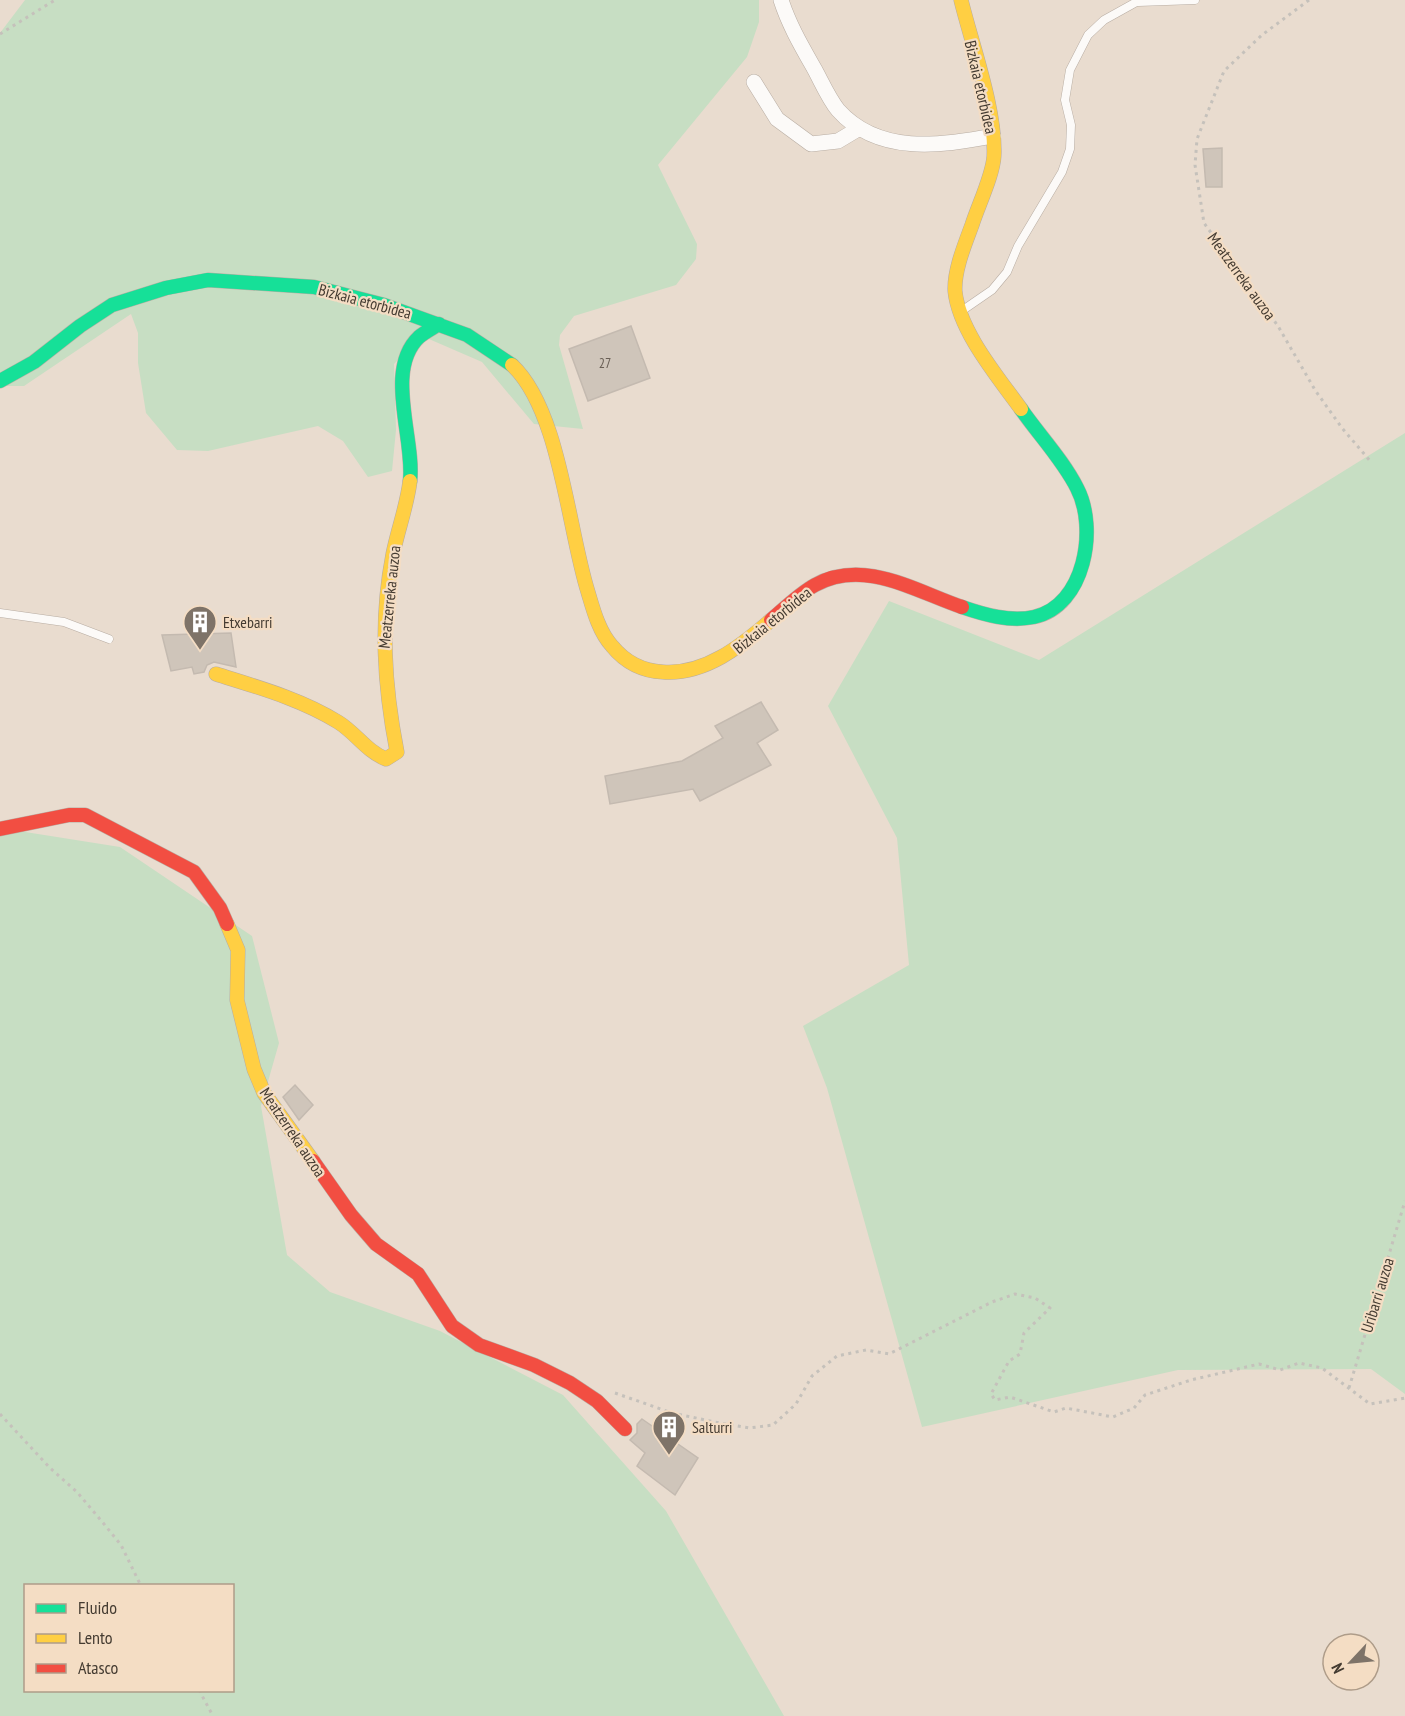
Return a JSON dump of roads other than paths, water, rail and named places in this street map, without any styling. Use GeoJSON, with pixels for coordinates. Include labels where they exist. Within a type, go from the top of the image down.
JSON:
{"type":"FeatureCollection","features":[{"type":"Feature","properties":{"kind":"street"},"geometry":{"type":"LineString","coordinates":[[781,0],[788,21],[837,109],[858,129],[907,144],[941,146],[993,136]]}},
{"type":"Feature","properties":{"kind":"street","name":"Bizkaia etorbidea"},"geometry":{"type":"LineString","coordinates":[[0,381],[35,363],[110,304],[204,280],[313,287],[411,311],[486,346],[518,372],[540,409],[553,441],[586,588],[602,631],[614,651],[630,664],[648,670],[674,673],[700,668],[729,654],[812,586],[848,574],[874,575],[913,586],[948,603],[985,614],[1016,620],[1040,615],[1071,592],[1085,562],[1086,510],[1077,488],[988,363],[960,313],[955,289],[962,254],[994,158],[993,136],[962,0]]}},
{"type":"Feature","properties":{"kind":"street"},"geometry":{"type":"LineString","coordinates":[[754,82],[777,119],[811,144],[838,141],[858,129]]}},
{"type":"Feature","properties":{"kind":"street","name":"Meatzerreka auzoa"},"geometry":{"type":"LineString","coordinates":[[216,674],[287,699],[328,717],[348,729],[376,756],[386,759],[397,752],[382,652],[389,573],[412,476],[402,374],[414,347],[439,324]]}},
{"type":"Feature","properties":{"kind":"street","name":"Meatzerreka auzoa"},"geometry":{"type":"LineString","coordinates":[[0,829],[69,815],[85,815],[162,853],[194,872],[220,908],[235,943],[237,1000],[254,1069],[264,1093],[351,1215],[376,1245],[418,1274],[452,1326],[465,1337],[491,1350],[534,1365],[583,1391],[625,1429]]}},
{"type":"Feature","properties":{"kind":"lane"},"geometry":{"type":"LineString","coordinates":[[960,313],[992,290],[1006,272],[1018,246],[1062,172],[1070,149],[1071,125],[1065,100],[1070,70],[1088,34],[1104,20],[1139,1],[1195,0]]}},
{"type":"Feature","properties":{"kind":"lane"},"geometry":{"type":"LineString","coordinates":[[0,613],[64,622],[109,639]]}},
{"type":"Feature","properties":{"kind":"place","name":"Etxebarri"},"geometry":{"type":"Point","coordinates":[200,651]}},
{"type":"Feature","properties":{"kind":"place","name":"Salturri"},"geometry":{"type":"Point","coordinates":[669,1456]}}]}
